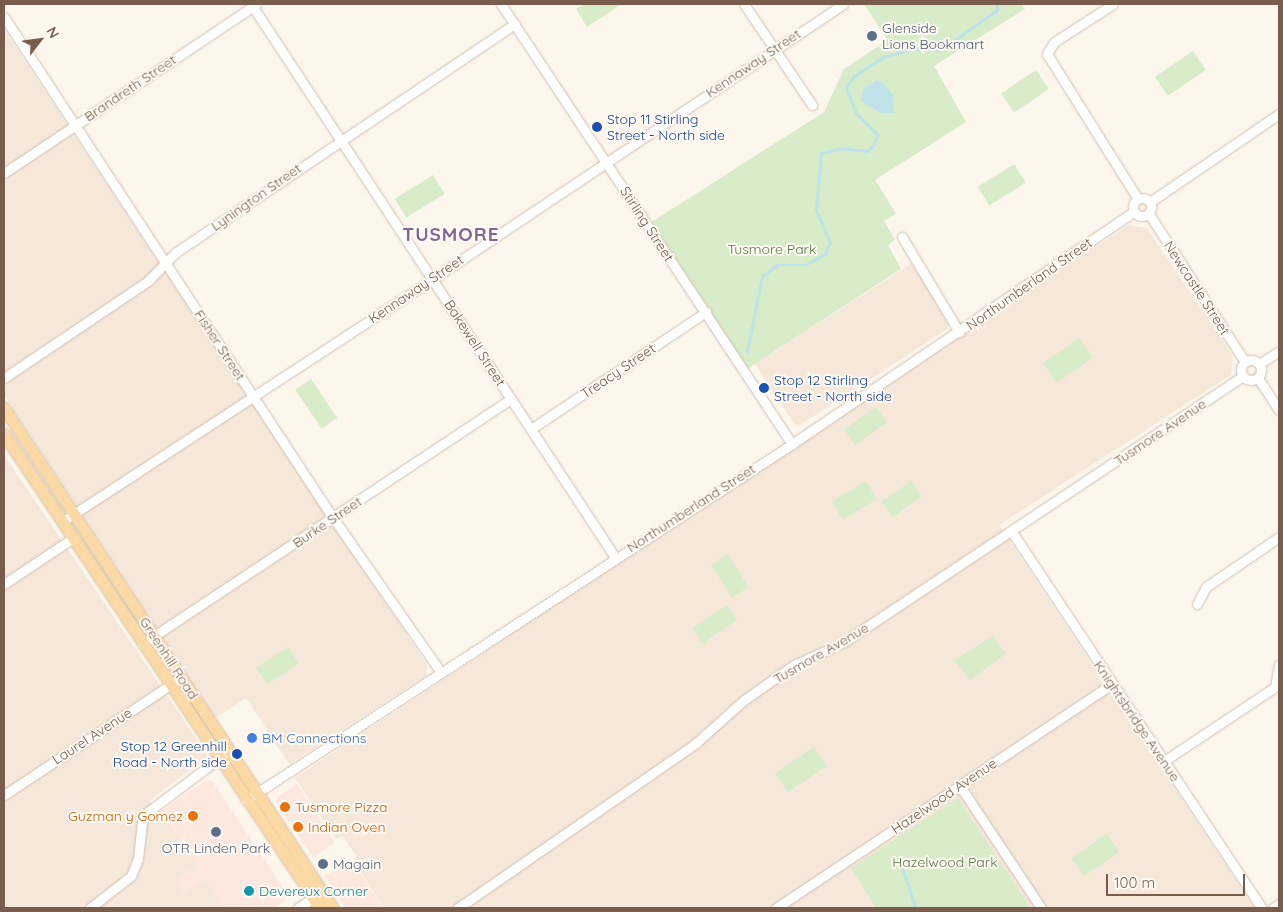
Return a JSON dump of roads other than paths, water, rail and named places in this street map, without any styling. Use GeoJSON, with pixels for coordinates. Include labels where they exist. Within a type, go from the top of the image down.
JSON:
{"type":"FeatureCollection","features":[{"type":"Feature","properties":{"kind":"main road","name":"Greenhill Road"},"geometry":{"type":"LineString","coordinates":[[4,408],[75,513],[181,678],[324,891],[333,908]]}},
{"type":"Feature","properties":{"kind":"main road","name":"Greenhill Road"},"geometry":{"type":"LineString","coordinates":[[4,434],[63,521],[169,686],[320,908]]}},
{"type":"Feature","properties":{"kind":"street","name":"Stirling Street"},"geometry":{"type":"LineString","coordinates":[[501,4],[792,444]]}},
{"type":"Feature","properties":{"kind":"street"},"geometry":{"type":"LineString","coordinates":[[744,4],[812,105]]}},
{"type":"Feature","properties":{"kind":"street","name":"Kennaway Street"},"geometry":{"type":"LineString","coordinates":[[63,521],[433,278],[843,4]]}},
{"type":"Feature","properties":{"kind":"street"},"geometry":{"type":"LineString","coordinates":[[1113,4],[1054,42],[1047,54],[1138,199],[1150,202],[1279,114]]}},
{"type":"Feature","properties":{"kind":"street","name":"Brandreth Street"},"geometry":{"type":"LineString","coordinates":[[4,173],[253,5]]}},
{"type":"Feature","properties":{"kind":"street","name":"Bakewell Street"},"geometry":{"type":"LineString","coordinates":[[253,5],[615,557]]}},
{"type":"Feature","properties":{"kind":"street","name":"Fisher Street"},"geometry":{"type":"LineString","coordinates":[[4,17],[166,259],[333,518],[440,671]]}},
{"type":"Feature","properties":{"kind":"street","name":"Lynington Street"},"geometry":{"type":"LineString","coordinates":[[4,378],[148,281],[166,259],[340,138],[515,24]]}},
{"type":"Feature","properties":{"kind":"street"},"geometry":{"type":"LineString","coordinates":[[1138,199],[1133,206],[1134,212],[1139,216],[1149,214],[1150,202]]}},
{"type":"Feature","properties":{"kind":"street","name":"Northumberland Street"},"geometry":{"type":"LineString","coordinates":[[246,800],[440,671],[792,444],[1134,212]]}},
{"type":"Feature","properties":{"kind":"street","name":"Newcastle Street"},"geometry":{"type":"LineString","coordinates":[[1149,214],[1245,362]]}},
{"type":"Feature","properties":{"kind":"street"},"geometry":{"type":"LineString","coordinates":[[902,237],[959,332]]}},
{"type":"Feature","properties":{"kind":"street","name":"Treacy Street"},"geometry":{"type":"LineString","coordinates":[[531,430],[706,312]]}},
{"type":"Feature","properties":{"kind":"street"},"geometry":{"type":"LineString","coordinates":[[1259,364],[1279,351]]}},
{"type":"Feature","properties":{"kind":"street"},"geometry":{"type":"LineString","coordinates":[[1251,360],[1259,364],[1262,370],[1258,378],[1250,380],[1243,376],[1241,368],[1245,362],[1251,360]]}},
{"type":"Feature","properties":{"kind":"street","name":"Tusmore Avenue"},"geometry":{"type":"LineString","coordinates":[[458,908],[696,743],[744,700],[794,665],[844,642],[1012,532],[1243,376]]}},
{"type":"Feature","properties":{"kind":"street"},"geometry":{"type":"LineString","coordinates":[[1258,378],[1279,410]]}},
{"type":"Feature","properties":{"kind":"street","name":"Burke Street"},"geometry":{"type":"LineString","coordinates":[[142,644],[511,399]]}},
{"type":"Feature","properties":{"kind":"street","name":"Knightsbridge Avenue"},"geometry":{"type":"LineString","coordinates":[[1012,532],[1262,908]]}},
{"type":"Feature","properties":{"kind":"street"},"geometry":{"type":"LineString","coordinates":[[1197,604],[1206,588],[1279,537]]}},
{"type":"Feature","properties":{"kind":"street"},"geometry":{"type":"LineString","coordinates":[[4,584],[73,538]]}},
{"type":"Feature","properties":{"kind":"street"},"geometry":{"type":"LineString","coordinates":[[1164,761],[1274,687],[1279,664]]}},
{"type":"Feature","properties":{"kind":"street","name":"Laurel Avenue"},"geometry":{"type":"LineString","coordinates":[[4,795],[181,678]]}},
{"type":"Feature","properties":{"kind":"street","name":"Hazelwood Avenue"},"geometry":{"type":"LineString","coordinates":[[776,908],[1112,684]]}},
{"type":"Feature","properties":{"kind":"street"},"geometry":{"type":"LineString","coordinates":[[90,908],[131,876],[138,859],[142,822],[149,811],[230,751]]}},
{"type":"Feature","properties":{"kind":"street"},"geometry":{"type":"LineString","coordinates":[[960,786],[1041,908]]}},
{"type":"Feature","properties":{"kind":"street"},"geometry":{"type":"LineString","coordinates":[[298,908],[324,891]]}},
{"type":"Feature","properties":{"kind":"street"},"geometry":{"type":"LineString","coordinates":[[1273,908],[1279,904]]}},
{"type":"Feature","properties":{"kind":"water"},"geometry":{"type":"Polygon","coordinates":[[[877,80],[883,83],[893,95],[894,113],[880,113],[861,101],[864,88],[877,80]]]}},
{"type":"Feature","properties":{"kind":"waterway"},"geometry":{"type":"LineString","coordinates":[[747,352],[762,276],[777,265],[805,265],[825,254],[830,243],[816,210],[821,153],[842,148],[867,151],[873,146],[877,135],[856,113],[846,88],[854,76],[883,57],[911,49],[941,50],[997,10],[997,4]]}},
{"type":"Feature","properties":{"kind":"waterway"},"geometry":{"type":"LineString","coordinates":[[901,864],[916,908]]}},
{"type":"Feature","properties":{"kind":"place","name":"Glenside Lions Bookmart"},"geometry":{"type":"Point","coordinates":[872,36]}},
{"type":"Feature","properties":{"kind":"place","name":"Stop 11 Stirling Street - North side"},"geometry":{"type":"Point","coordinates":[597,127]}},
{"type":"Feature","properties":{"kind":"place","name":"Stop 12 Stirling Street - North side"},"geometry":{"type":"Point","coordinates":[764,388]}},
{"type":"Feature","properties":{"kind":"place","name":"BM Connections"},"geometry":{"type":"Point","coordinates":[252,738]}},
{"type":"Feature","properties":{"kind":"place","name":"Stop 12 Greenhill Road - North side"},"geometry":{"type":"Point","coordinates":[237,754]}},
{"type":"Feature","properties":{"kind":"place","name":"Tusmore Pizza"},"geometry":{"type":"Point","coordinates":[285,807]}},
{"type":"Feature","properties":{"kind":"place","name":"Guzman y Gomez"},"geometry":{"type":"Point","coordinates":[193,816]}},
{"type":"Feature","properties":{"kind":"place","name":"Indian Oven"},"geometry":{"type":"Point","coordinates":[298,827]}},
{"type":"Feature","properties":{"kind":"place","name":"OTR Linden Park"},"geometry":{"type":"Point","coordinates":[216,832]}},
{"type":"Feature","properties":{"kind":"place","name":"Magain"},"geometry":{"type":"Point","coordinates":[323,864]}},
{"type":"Feature","properties":{"kind":"place","name":"Devereux Corner"},"geometry":{"type":"Point","coordinates":[249,891]}},
{"type":"Feature","properties":{"kind":"district","name":"TUSMORE"},"geometry":{"type":"Point","coordinates":[451,235]}},
{"type":"Feature","properties":{"kind":"park label","name":"Tusmore Park"},"geometry":{"type":"Point","coordinates":[772,249]}},
{"type":"Feature","properties":{"kind":"park label","name":"Hazelwood Park"},"geometry":{"type":"Point","coordinates":[945,862]}}]}
